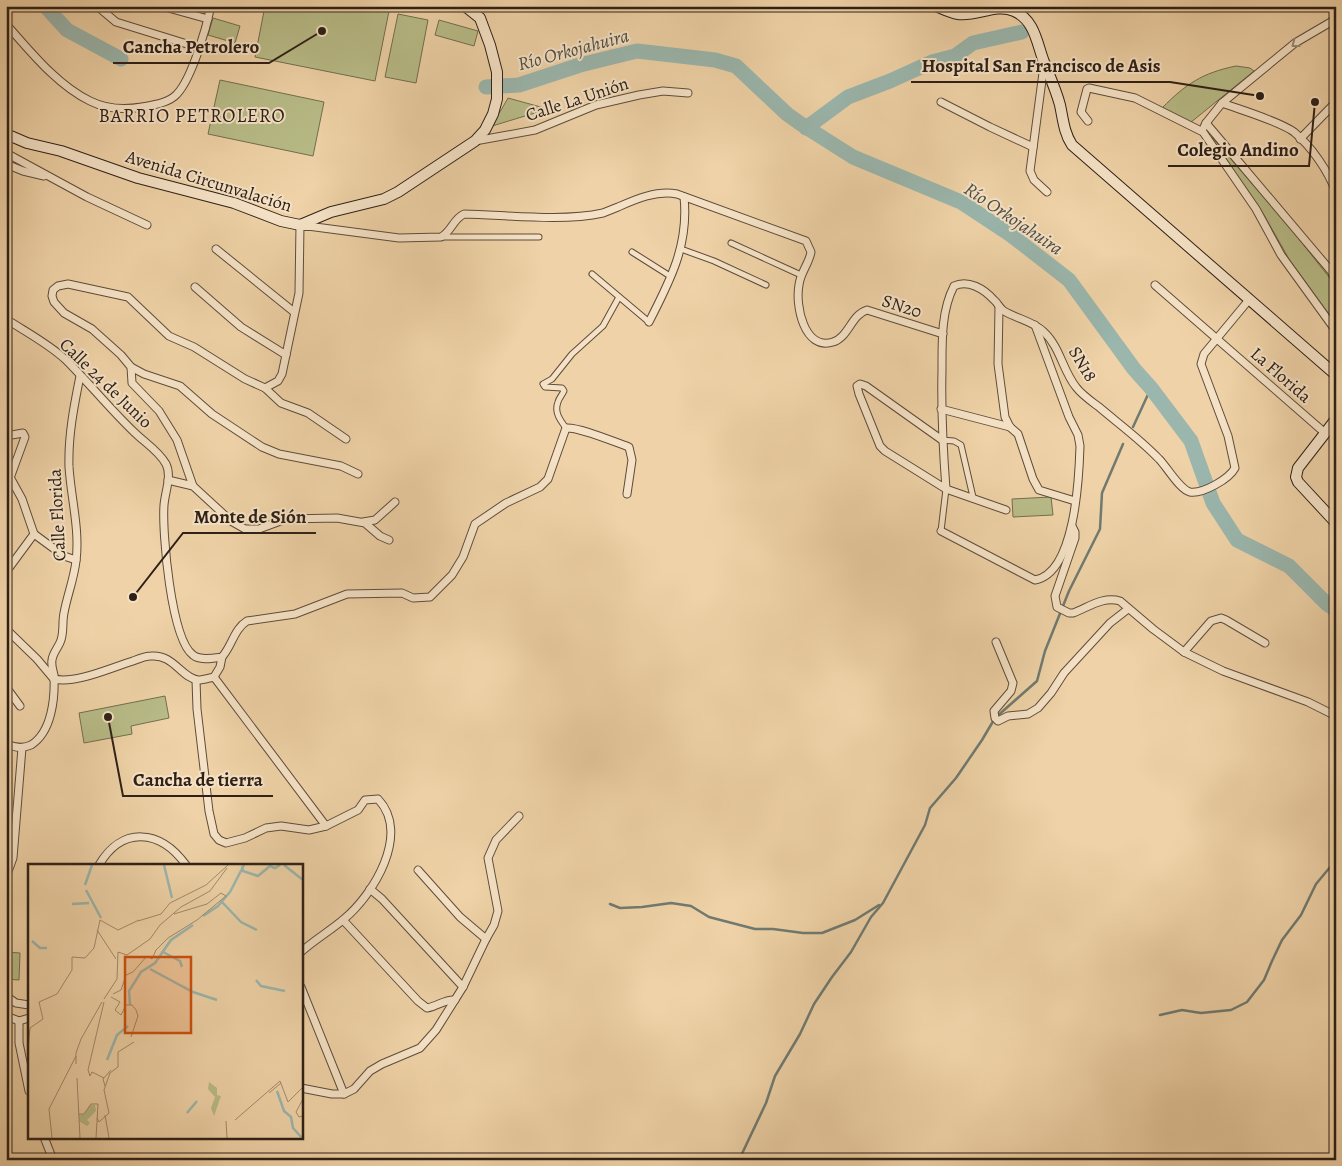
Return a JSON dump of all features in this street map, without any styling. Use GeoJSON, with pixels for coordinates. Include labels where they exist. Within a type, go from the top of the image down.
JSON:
{"type":"FeatureCollection","features":[{"type":"Feature","properties":{"kind":"main road","name":"Avenida Circunvalación"},"geometry":{"type":"LineString","coordinates":[[6,134],[27,143],[61,150],[138,178],[234,203],[281,221],[300,225],[331,212],[384,199],[398,192],[475,142],[485,130],[494,114],[497,99],[497,77],[490,45],[480,18],[465,6]]}},
{"type":"Feature","properties":{"kind":"main road"},"geometry":{"type":"LineString","coordinates":[[936,6],[958,14],[1005,8],[1015,11],[1024,17],[1031,26],[1053,82],[1067,137],[1072,145],[1336,375]]}},
{"type":"Feature","properties":{"kind":"main road"},"geometry":{"type":"LineString","coordinates":[[1336,418],[1298,468],[1296,477],[1298,482],[1336,523]]}},
{"type":"Feature","properties":{"kind":"street"},"geometry":{"type":"LineString","coordinates":[[98,6],[116,22],[200,48]]}},
{"type":"Feature","properties":{"kind":"street"},"geometry":{"type":"LineString","coordinates":[[161,6],[208,19]]}},
{"type":"Feature","properties":{"kind":"street"},"geometry":{"type":"LineString","coordinates":[[6,24],[72,90],[90,101],[104,106],[123,109],[153,105],[176,95],[187,79],[200,48],[211,6]]}},
{"type":"Feature","properties":{"kind":"street"},"geometry":{"type":"LineString","coordinates":[[1203,132],[1206,123],[1222,104],[1296,43],[1336,18]]}},
{"type":"Feature","properties":{"kind":"street"},"geometry":{"type":"LineString","coordinates":[[1044,62],[1030,171],[1034,180],[1047,192]]}},
{"type":"Feature","properties":{"kind":"street"},"geometry":{"type":"LineString","coordinates":[[1088,120],[1081,112],[1081,108],[1089,88],[1134,98],[1203,132],[1256,209],[1281,255],[1336,331]]}},
{"type":"Feature","properties":{"kind":"street","name":"Calle La Unión"},"geometry":{"type":"LineString","coordinates":[[475,142],[535,130],[596,105],[639,94],[663,92],[688,93]]}},
{"type":"Feature","properties":{"kind":"street"},"geometry":{"type":"LineString","coordinates":[[942,102],[1033,147]]}},
{"type":"Feature","properties":{"kind":"street"},"geometry":{"type":"LineString","coordinates":[[1300,138],[1336,102]]}},
{"type":"Feature","properties":{"kind":"street"},"geometry":{"type":"LineString","coordinates":[[1222,104],[1293,131],[1317,157],[1336,192]]}},
{"type":"Feature","properties":{"kind":"street"},"geometry":{"type":"LineString","coordinates":[[1206,123],[1333,270],[1336,281]]}},
{"type":"Feature","properties":{"kind":"street"},"geometry":{"type":"LineString","coordinates":[[6,153],[87,197],[147,225]]}},
{"type":"Feature","properties":{"kind":"street"},"geometry":{"type":"LineString","coordinates":[[6,164],[23,171],[55,179]]}},
{"type":"Feature","properties":{"kind":"street"},"geometry":{"type":"LineString","coordinates":[[441,236],[447,234],[457,218],[464,214],[583,215],[605,212],[618,206],[668,192],[806,241],[811,252],[801,275],[731,244]]}},
{"type":"Feature","properties":{"kind":"street"},"geometry":{"type":"LineString","coordinates":[[592,274],[648,322],[681,249],[686,224],[684,197]]}},
{"type":"Feature","properties":{"kind":"street"},"geometry":{"type":"LineString","coordinates":[[265,388],[278,381],[282,374],[299,293],[300,225],[399,238],[539,236]]}},
{"type":"Feature","properties":{"kind":"street"},"geometry":{"type":"LineString","coordinates":[[216,249],[294,312]]}},
{"type":"Feature","properties":{"kind":"street"},"geometry":{"type":"LineString","coordinates":[[681,249],[714,261],[766,285]]}},
{"type":"Feature","properties":{"kind":"street"},"geometry":{"type":"LineString","coordinates":[[632,252],[670,276]]}},
{"type":"Feature","properties":{"kind":"street","name":"SN20"},"geometry":{"type":"LineString","coordinates":[[801,275],[798,296],[800,311],[806,330],[816,340],[834,342],[842,336],[857,315],[866,310],[943,334]]}},
{"type":"Feature","properties":{"kind":"street"},"geometry":{"type":"LineString","coordinates":[[346,439],[308,413],[281,403],[265,388],[245,379],[194,347],[169,336],[160,330],[128,296],[68,284],[58,286],[53,290],[52,296],[57,306],[64,313],[92,329],[114,348],[131,367],[144,374],[180,386],[212,414],[262,447],[280,454],[341,466],[358,474]]}},
{"type":"Feature","properties":{"kind":"street","name":"SN18"},"geometry":{"type":"LineString","coordinates":[[943,334],[946,309],[954,286],[967,284],[987,293],[1004,311],[1035,325],[1043,331],[1051,340],[1075,387],[1158,458],[1181,487],[1188,492],[1197,491],[1221,482],[1235,468],[1222,417],[1201,364],[1204,354],[1217,340]]}},
{"type":"Feature","properties":{"kind":"street","name":"La Florida"},"geometry":{"type":"LineString","coordinates":[[1156,285],[1325,434]]}},
{"type":"Feature","properties":{"kind":"street"},"geometry":{"type":"LineString","coordinates":[[195,288],[241,327],[286,355]]}},
{"type":"Feature","properties":{"kind":"street"},"geometry":{"type":"LineString","coordinates":[[566,428],[557,414],[556,407],[564,391],[558,386],[545,387],[543,384],[552,379],[572,354],[603,326],[619,297]]}},
{"type":"Feature","properties":{"kind":"street"},"geometry":{"type":"LineString","coordinates":[[1217,340],[1248,300]]}},
{"type":"Feature","properties":{"kind":"street"},"geometry":{"type":"LineString","coordinates":[[1000,307],[998,364],[1005,417],[1010,427],[1018,434],[1033,479],[1039,490],[1075,501]]}},
{"type":"Feature","properties":{"kind":"street","name":"Calle 24 de Junio"},"geometry":{"type":"LineString","coordinates":[[6,320],[66,360],[162,459],[167,465],[168,480]]}},
{"type":"Feature","properties":{"kind":"street"},"geometry":{"type":"LineString","coordinates":[[943,334],[941,409],[946,489],[941,531],[1035,580],[1047,576],[1059,562],[1072,526],[1080,454],[1078,435],[1069,417],[1035,325]]}},
{"type":"Feature","properties":{"kind":"street"},"geometry":{"type":"LineString","coordinates":[[131,367],[132,383],[159,410],[177,440],[193,486]]}},
{"type":"Feature","properties":{"kind":"street","name":"Calle Florida"},"geometry":{"type":"LineString","coordinates":[[22,748],[36,740],[46,729],[53,696],[54,679],[51,662],[53,654],[61,641],[63,617],[76,560],[76,534],[69,464],[71,427],[80,376]]}},
{"type":"Feature","properties":{"kind":"street"},"geometry":{"type":"LineString","coordinates":[[973,497],[961,445],[954,440],[942,440],[866,386],[860,384],[857,386],[880,446],[885,451],[946,489],[1006,510]]}},
{"type":"Feature","properties":{"kind":"street"},"geometry":{"type":"LineString","coordinates":[[941,409],[1010,427]]}},
{"type":"Feature","properties":{"kind":"street"},"geometry":{"type":"LineString","coordinates":[[566,428],[629,447],[632,460],[627,494]]}},
{"type":"Feature","properties":{"kind":"street"},"geometry":{"type":"LineString","coordinates":[[6,629],[37,659],[54,679],[79,678],[150,656],[166,658],[196,680],[214,677],[220,667],[222,657],[229,650],[240,625],[247,620],[295,614],[347,594],[402,593],[413,598],[430,597],[452,575],[462,557],[475,524],[506,503],[540,487],[548,479],[566,428]]}},
{"type":"Feature","properties":{"kind":"street"},"geometry":{"type":"LineString","coordinates":[[6,436],[22,433],[25,438],[8,477],[22,499],[34,534],[64,556],[76,560]]}},
{"type":"Feature","properties":{"kind":"street"},"geometry":{"type":"LineString","coordinates":[[222,657],[202,658],[194,656],[187,649],[176,623],[166,544],[164,505],[168,480],[193,486],[232,521],[245,529],[260,529],[286,519],[337,518],[365,522],[380,536],[389,540]]}},
{"type":"Feature","properties":{"kind":"street"},"geometry":{"type":"LineString","coordinates":[[362,522],[375,520],[396,502]]}},
{"type":"Feature","properties":{"kind":"street"},"geometry":{"type":"LineString","coordinates":[[1072,526],[1075,538],[1055,596],[1056,607],[1069,613],[1078,611],[1101,600],[1120,601],[1184,652],[1223,671],[1308,702],[1336,716]]}},
{"type":"Feature","properties":{"kind":"street"},"geometry":{"type":"LineString","coordinates":[[6,572],[34,534]]}},
{"type":"Feature","properties":{"kind":"street"},"geometry":{"type":"LineString","coordinates":[[996,642],[1013,683],[1011,691],[997,706],[994,716],[998,721],[1008,716],[1028,714],[1038,708],[1064,673],[1110,623],[1128,609]]}},
{"type":"Feature","properties":{"kind":"street"},"geometry":{"type":"LineString","coordinates":[[1184,652],[1211,621],[1216,619],[1226,620],[1265,643]]}},
{"type":"Feature","properties":{"kind":"street"},"geometry":{"type":"LineString","coordinates":[[214,677],[326,826]]}},
{"type":"Feature","properties":{"kind":"street"},"geometry":{"type":"LineString","coordinates":[[196,680],[197,709],[208,811],[214,834],[219,840],[226,843],[273,827],[281,826],[309,830],[326,826],[358,810],[365,800],[378,799],[388,816],[391,841],[388,855],[380,874],[370,889],[343,920],[322,934],[302,951]]}},
{"type":"Feature","properties":{"kind":"street"},"geometry":{"type":"LineString","coordinates":[[6,687],[20,706]]}},
{"type":"Feature","properties":{"kind":"street"},"geometry":{"type":"LineString","coordinates":[[6,743],[22,748],[13,858],[6,877]]}},
{"type":"Feature","properties":{"kind":"street"},"geometry":{"type":"LineString","coordinates":[[302,1088],[332,1094],[344,1094],[354,1089],[370,1071],[420,1048],[436,1030],[463,987],[486,938],[494,926],[498,911],[488,858],[496,840],[519,816]]}},
{"type":"Feature","properties":{"kind":"street"},"geometry":{"type":"LineString","coordinates":[[100,864],[106,852],[117,843],[136,836],[145,837],[166,845],[185,864]]}},
{"type":"Feature","properties":{"kind":"street"},"geometry":{"type":"LineString","coordinates":[[418,870],[460,917],[486,938]]}},
{"type":"Feature","properties":{"kind":"street"},"geometry":{"type":"LineString","coordinates":[[370,889],[382,899],[463,987]]}},
{"type":"Feature","properties":{"kind":"street"},"geometry":{"type":"LineString","coordinates":[[343,920],[418,1001],[427,1008],[438,1006],[448,1000],[455,1000]]}},
{"type":"Feature","properties":{"kind":"street"},"geometry":{"type":"LineString","coordinates":[[302,989],[344,1094]]}},
{"type":"Feature","properties":{"kind":"street"},"geometry":{"type":"LineString","coordinates":[[6,996],[16,1003],[28,1005]]}},
{"type":"Feature","properties":{"kind":"street"},"geometry":{"type":"LineString","coordinates":[[6,1016],[19,1021],[28,1018]]}},
{"type":"Feature","properties":{"kind":"street"},"geometry":{"type":"LineString","coordinates":[[19,1021],[20,1043],[28,1085]]}},
{"type":"Feature","properties":{"kind":"street"},"geometry":{"type":"LineString","coordinates":[[44,1138],[53,1160]]}},
{"type":"Feature","properties":{"kind":"green space"},"geometry":{"type":"Polygon","coordinates":[[[265,6],[390,6],[375,81],[255,57],[265,6]]]}},
{"type":"Feature","properties":{"kind":"green space"},"geometry":{"type":"Polygon","coordinates":[[[398,14],[428,20],[416,83],[385,77],[398,14]]]}},
{"type":"Feature","properties":{"kind":"green space"},"geometry":{"type":"Polygon","coordinates":[[[213,18],[240,26],[235,43],[208,35],[213,18]]]}},
{"type":"Feature","properties":{"kind":"green space"},"geometry":{"type":"Polygon","coordinates":[[[439,20],[478,31],[474,46],[435,35],[439,20]]]}},
{"type":"Feature","properties":{"kind":"green space"},"geometry":{"type":"Polygon","coordinates":[[[1236,66],[1250,68],[1254,71],[1190,123],[1162,108],[1179,92],[1195,81],[1213,72],[1236,66]]]}},
{"type":"Feature","properties":{"kind":"green space"},"geometry":{"type":"Polygon","coordinates":[[[220,80],[324,102],[313,156],[208,134],[220,80]]]}},
{"type":"Feature","properties":{"kind":"green space"},"geometry":{"type":"Polygon","coordinates":[[[508,98],[548,109],[489,127],[508,98]]]}},
{"type":"Feature","properties":{"kind":"green space"},"geometry":{"type":"Polygon","coordinates":[[[1212,137],[1292,230],[1332,281],[1336,291],[1336,324],[1289,259],[1264,215],[1221,155],[1212,137]]]}},
{"type":"Feature","properties":{"kind":"green space"},"geometry":{"type":"Polygon","coordinates":[[[1051,497],[1053,515],[1013,517],[1012,499],[1051,497]]]}},
{"type":"Feature","properties":{"kind":"green space"},"geometry":{"type":"Polygon","coordinates":[[[165,696],[169,718],[131,726],[132,734],[84,743],[79,713],[165,696]]]}},
{"type":"Feature","properties":{"kind":"green space"},"geometry":{"type":"Polygon","coordinates":[[[6,952],[20,953],[19,980],[6,979],[6,952]]]}},
{"type":"Feature","properties":{"kind":"waterway","name":"Río Orkojahuira"},"geometry":{"type":"LineString","coordinates":[[45,6],[67,30],[121,59]]}},
{"type":"Feature","properties":{"kind":"waterway"},"geometry":{"type":"LineString","coordinates":[[806,128],[848,97],[932,62],[955,56],[973,43],[1022,32]]}},
{"type":"Feature","properties":{"kind":"waterway","name":"Río Orkojahuira"},"geometry":{"type":"LineString","coordinates":[[486,87],[519,85],[580,65],[637,51],[715,60],[736,66],[787,114],[853,157],[961,202],[1011,235],[1069,280],[1134,369],[1151,388],[1191,441],[1213,503],[1237,540],[1289,566],[1326,603],[1336,610]]}},
{"type":"Feature","properties":{"kind":"waterway"},"geometry":{"type":"LineString","coordinates":[[1133,427],[1151,388]]}},
{"type":"Feature","properties":{"kind":"waterway"},"geometry":{"type":"LineString","coordinates":[[739,1160],[766,1103],[775,1076],[800,1034],[814,1004],[851,952],[871,917],[883,903],[925,825],[930,808],[956,778],[995,718],[1037,681],[1045,651],[1069,591],[1100,529],[1102,493],[1123,444]]}},
{"type":"Feature","properties":{"kind":"waterway"},"geometry":{"type":"LineString","coordinates":[[1160,1015],[1182,1010],[1201,1013],[1231,1010],[1247,1002],[1264,980],[1282,940],[1301,915],[1316,884],[1336,860]]}},
{"type":"Feature","properties":{"kind":"waterway"},"geometry":{"type":"LineString","coordinates":[[610,904],[620,908],[671,903],[691,906],[709,917],[755,929],[803,933],[822,933],[855,920],[879,905]]}},
{"type":"Feature","properties":{"kind":"place","name":"Cancha Petrolero"},"geometry":{"type":"Point","coordinates":[322,31]}},
{"type":"Feature","properties":{"kind":"place","name":"Hospital San Francisco de Asis"},"geometry":{"type":"Point","coordinates":[1260,96]}},
{"type":"Feature","properties":{"kind":"place","name":"Colegio Andino"},"geometry":{"type":"Point","coordinates":[1315,102]}},
{"type":"Feature","properties":{"kind":"place","name":"Monte de Sión"},"geometry":{"type":"Point","coordinates":[133,597]}},
{"type":"Feature","properties":{"kind":"place","name":"Cancha de tierra"},"geometry":{"type":"Point","coordinates":[108,717]}},
{"type":"Feature","properties":{"kind":"district","name":"BARRIO PETROLERO"},"geometry":{"type":"Point","coordinates":[192,115]}}]}
